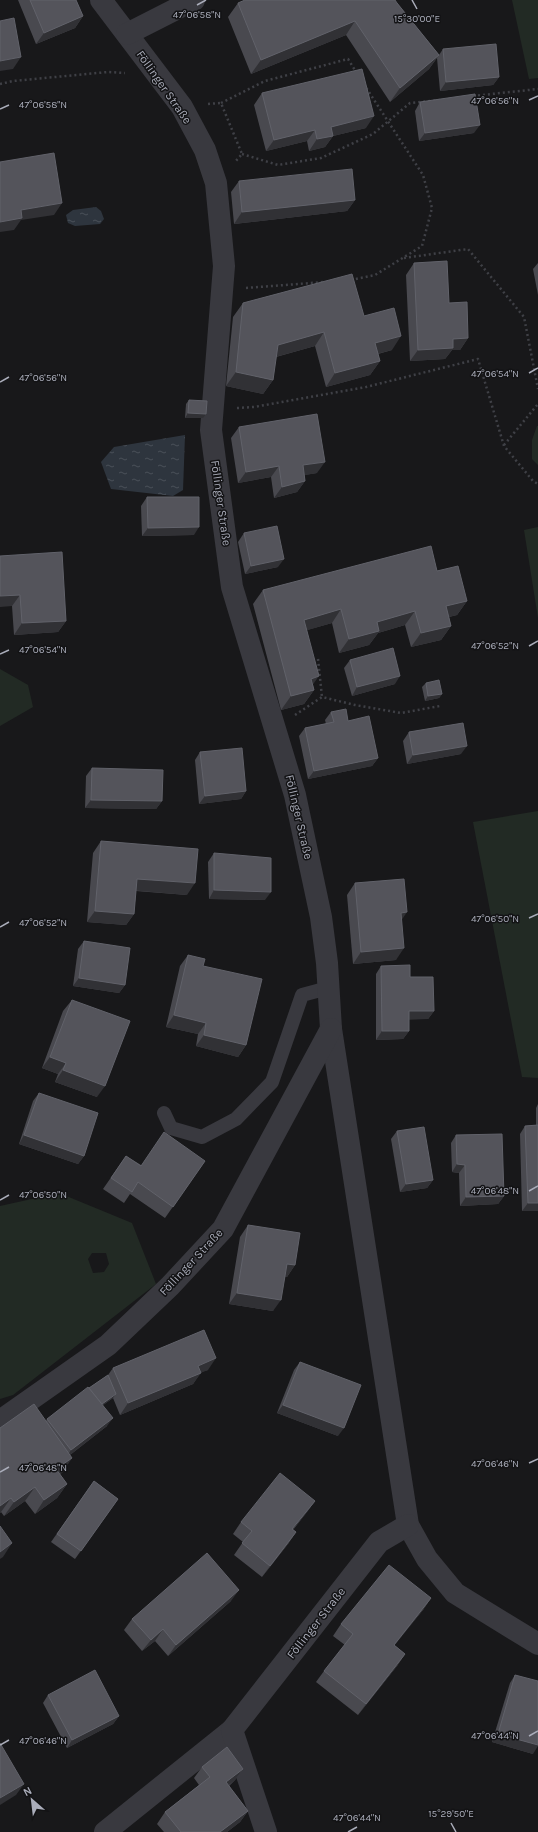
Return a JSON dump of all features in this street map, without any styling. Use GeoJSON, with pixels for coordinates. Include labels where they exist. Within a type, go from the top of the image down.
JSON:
{"type":"FeatureCollection","features":[{"type":"Feature","properties":{"kind":"street","name":"Föllinger Straße"},"geometry":{"type":"LineString","coordinates":[[101,0],[182,107],[205,150],[216,183],[224,266],[211,430],[232,587],[295,795],[321,917],[331,1029],[408,1525],[427,1559],[455,1593],[538,1644]]}},
{"type":"Feature","properties":{"kind":"street"},"geometry":{"type":"LineString","coordinates":[[127,34],[194,0]]}},
{"type":"Feature","properties":{"kind":"street","name":"Föllinger Straße"},"geometry":{"type":"LineString","coordinates":[[0,1421],[108,1345],[170,1286],[223,1229],[331,1029]]}},
{"type":"Feature","properties":{"kind":"street","name":"Föllinger Straße"},"geometry":{"type":"LineString","coordinates":[[105,1832],[232,1730],[379,1542],[408,1525]]}},
{"type":"Feature","properties":{"kind":"street"},"geometry":{"type":"LineString","coordinates":[[232,1730],[266,1832]]}},
{"type":"Feature","properties":{"kind":"lane"},"geometry":{"type":"LineString","coordinates":[[164,1113],[171,1128],[202,1137],[236,1119],[272,1082],[302,995],[328,988]]}},
{"type":"Feature","properties":{"kind":"path"},"geometry":{"type":"LineString","coordinates":[[221,103],[264,81],[348,60],[360,78]]}},
{"type":"Feature","properties":{"kind":"path"},"geometry":{"type":"LineString","coordinates":[[0,84],[13,81],[108,72],[156,74]]}},
{"type":"Feature","properties":{"kind":"path"},"geometry":{"type":"LineString","coordinates":[[346,280],[375,275],[422,246],[432,208],[423,175],[364,84]]}},
{"type":"Feature","properties":{"kind":"path"},"geometry":{"type":"LineString","coordinates":[[466,97],[538,89]]}},
{"type":"Feature","properties":{"kind":"path"},"geometry":{"type":"LineString","coordinates":[[242,154],[278,166],[321,158],[373,134],[410,103],[442,99]]}},
{"type":"Feature","properties":{"kind":"path"},"geometry":{"type":"LineString","coordinates":[[402,258],[468,249],[524,317],[538,389]]}},
{"type":"Feature","properties":{"kind":"path"},"geometry":{"type":"LineString","coordinates":[[222,289],[330,282]]}},
{"type":"Feature","properties":{"kind":"path"},"geometry":{"type":"LineString","coordinates":[[212,409],[254,407],[366,386],[478,359],[504,446],[538,484]]}},
{"type":"Feature","properties":{"kind":"path"},"geometry":{"type":"LineString","coordinates":[[504,446],[538,404]]}},
{"type":"Feature","properties":{"kind":"path"},"geometry":{"type":"LineString","coordinates":[[318,658],[322,697]]}},
{"type":"Feature","properties":{"kind":"path"},"geometry":{"type":"LineString","coordinates":[[275,728],[322,697],[355,705],[401,712],[440,706]]}},
{"type":"Feature","properties":{"kind":"shaded area"},"geometry":{"type":"Polygon","coordinates":[[[512,0],[538,0],[538,78],[529,79],[512,0]]]}},
{"type":"Feature","properties":{"kind":"shaded area"},"geometry":{"type":"Polygon","coordinates":[[[537,426],[538,465],[532,459],[532,440],[537,426]]]}},
{"type":"Feature","properties":{"kind":"shaded area"},"geometry":{"type":"Polygon","coordinates":[[[538,527],[538,618],[524,530],[538,527]]]}},
{"type":"Feature","properties":{"kind":"shaded area"},"geometry":{"type":"Polygon","coordinates":[[[0,669],[28,685],[33,707],[0,726],[0,669]]]}},
{"type":"Feature","properties":{"kind":"shaded area"},"geometry":{"type":"Polygon","coordinates":[[[538,811],[538,1078],[522,1077],[473,822],[538,811]]]}},
{"type":"Feature","properties":{"kind":"shaded area"},"geometry":{"type":"Polygon","coordinates":[[[59,1193],[132,1223],[156,1284],[13,1395],[0,1399],[0,1206],[59,1193]],[[92,1253],[88,1259],[93,1273],[104,1272],[109,1264],[106,1253],[92,1253]]]}},
{"type":"Feature","properties":{"kind":"water"},"geometry":{"type":"Polygon","coordinates":[[[96,207],[101,211],[104,219],[100,224],[75,226],[68,223],[66,215],[73,210],[96,207]]]}},
{"type":"Feature","properties":{"kind":"water"},"geometry":{"type":"Polygon","coordinates":[[[185,435],[183,490],[173,496],[111,489],[101,462],[114,447],[185,435]]]}},
{"type":"Feature","properties":{"kind":"building"},"geometry":{"type":"Polygon","coordinates":[[[30,0],[76,0],[83,16],[44,33],[30,0]]]}},
{"type":"Feature","properties":{"kind":"building"},"geometry":{"type":"Polygon","coordinates":[[[245,0],[395,0],[439,55],[400,88],[355,21],[261,60],[238,3],[245,0]]]}},
{"type":"Feature","properties":{"kind":"building"},"geometry":{"type":"Polygon","coordinates":[[[14,18],[21,57],[0,61],[0,21],[14,18]]]}},
{"type":"Feature","properties":{"kind":"building"},"geometry":{"type":"Polygon","coordinates":[[[496,44],[499,77],[446,82],[443,49],[496,44]]]}},
{"type":"Feature","properties":{"kind":"building"},"geometry":{"type":"Polygon","coordinates":[[[362,69],[374,116],[331,127],[333,136],[317,139],[315,130],[274,140],[262,93],[362,69]]]}},
{"type":"Feature","properties":{"kind":"building"},"geometry":{"type":"Polygon","coordinates":[[[475,94],[480,125],[425,133],[420,102],[475,94]]]}},
{"type":"Feature","properties":{"kind":"building"},"geometry":{"type":"Polygon","coordinates":[[[54,153],[62,203],[21,210],[22,218],[0,222],[0,162],[54,153]]]}},
{"type":"Feature","properties":{"kind":"building"},"geometry":{"type":"Polygon","coordinates":[[[352,169],[355,200],[242,212],[239,181],[352,169]]]}},
{"type":"Feature","properties":{"kind":"building"},"geometry":{"type":"Polygon","coordinates":[[[447,261],[449,303],[467,302],[468,338],[453,339],[453,348],[418,350],[414,263],[447,261]]]}},
{"type":"Feature","properties":{"kind":"building"},"geometry":{"type":"Polygon","coordinates":[[[352,274],[364,316],[394,308],[401,336],[375,343],[380,361],[335,373],[324,332],[278,345],[273,380],[236,372],[243,303],[352,274]]]}},
{"type":"Feature","properties":{"kind":"building"},"geometry":{"type":"Polygon","coordinates":[[[189,400],[207,401],[206,414],[188,413],[189,400]]]}},
{"type":"Feature","properties":{"kind":"building"},"geometry":{"type":"Polygon","coordinates":[[[317,414],[325,462],[303,465],[305,481],[282,487],[279,466],[246,472],[239,427],[317,414]]]}},
{"type":"Feature","properties":{"kind":"building"},"geometry":{"type":"Polygon","coordinates":[[[147,497],[199,497],[199,527],[148,528],[147,497]]]}},
{"type":"Feature","properties":{"kind":"building"},"geometry":{"type":"Polygon","coordinates":[[[277,526],[284,559],[251,566],[244,533],[277,526]]]}},
{"type":"Feature","properties":{"kind":"building"},"geometry":{"type":"Polygon","coordinates":[[[431,546],[437,571],[458,566],[467,601],[446,606],[451,626],[421,633],[415,611],[377,622],[379,631],[349,639],[341,609],[304,620],[319,676],[311,679],[314,690],[291,696],[263,590],[431,546]]]}},
{"type":"Feature","properties":{"kind":"building"},"geometry":{"type":"Polygon","coordinates":[[[62,552],[66,621],[22,623],[20,595],[0,596],[0,556],[62,552]]]}},
{"type":"Feature","properties":{"kind":"building"},"geometry":{"type":"Polygon","coordinates":[[[393,648],[400,676],[357,687],[350,660],[393,648]]]}},
{"type":"Feature","properties":{"kind":"building"},"geometry":{"type":"Polygon","coordinates":[[[439,680],[442,694],[428,696],[426,683],[439,680]]]}},
{"type":"Feature","properties":{"kind":"building"},"geometry":{"type":"Polygon","coordinates":[[[346,709],[348,721],[369,716],[378,758],[314,771],[305,728],[334,722],[331,712],[346,709]]]}},
{"type":"Feature","properties":{"kind":"building"},"geometry":{"type":"Polygon","coordinates":[[[463,723],[467,746],[413,755],[409,732],[463,723]]]}},
{"type":"Feature","properties":{"kind":"building"},"geometry":{"type":"Polygon","coordinates":[[[242,748],[246,791],[205,796],[200,752],[242,748]]]}},
{"type":"Feature","properties":{"kind":"building"},"geometry":{"type":"Polygon","coordinates":[[[92,768],[163,770],[162,801],[91,800],[92,768]]]}},
{"type":"Feature","properties":{"kind":"building"},"geometry":{"type":"Polygon","coordinates":[[[101,841],[198,849],[195,883],[137,879],[134,914],[95,911],[101,841]]]}},
{"type":"Feature","properties":{"kind":"building"},"geometry":{"type":"Polygon","coordinates":[[[214,853],[271,858],[271,892],[214,890],[214,853]]]}},
{"type":"Feature","properties":{"kind":"building"},"geometry":{"type":"Polygon","coordinates":[[[404,879],[407,912],[401,913],[404,948],[361,952],[355,883],[404,879]]]}},
{"type":"Feature","properties":{"kind":"building"},"geometry":{"type":"Polygon","coordinates":[[[84,941],[130,948],[125,985],[79,978],[84,941]]]}},
{"type":"Feature","properties":{"kind":"building"},"geometry":{"type":"Polygon","coordinates":[[[188,955],[205,959],[203,966],[262,979],[246,1045],[204,1035],[206,1023],[174,1015],[188,955]]]}},
{"type":"Feature","properties":{"kind":"building"},"geometry":{"type":"Polygon","coordinates":[[[410,965],[410,977],[433,977],[434,1011],[409,1011],[409,1031],[382,1031],[381,966],[410,965]]]}},
{"type":"Feature","properties":{"kind":"building"},"geometry":{"type":"Polygon","coordinates":[[[72,1000],[130,1021],[105,1086],[63,1070],[66,1063],[50,1057],[72,1000]]]}},
{"type":"Feature","properties":{"kind":"building"},"geometry":{"type":"Polygon","coordinates":[[[39,1093],[98,1113],[84,1156],[24,1135],[39,1093]]]}},
{"type":"Feature","properties":{"kind":"building"},"geometry":{"type":"Polygon","coordinates":[[[538,1125],[538,1203],[528,1203],[525,1126],[538,1125]]]}},
{"type":"Feature","properties":{"kind":"building"},"geometry":{"type":"Polygon","coordinates":[[[424,1127],[433,1180],[406,1184],[397,1131],[424,1127]]]}},
{"type":"Feature","properties":{"kind":"building"},"geometry":{"type":"Polygon","coordinates":[[[164,1132],[205,1161],[173,1207],[138,1182],[132,1192],[111,1178],[126,1156],[141,1166],[164,1132]]]}},
{"type":"Feature","properties":{"kind":"building"},"geometry":{"type":"Polygon","coordinates":[[[502,1134],[504,1196],[466,1197],[465,1165],[457,1164],[456,1135],[502,1134]]]}},
{"type":"Feature","properties":{"kind":"building"},"geometry":{"type":"Polygon","coordinates":[[[248,1225],[300,1233],[295,1265],[287,1264],[281,1300],[237,1293],[248,1225]]]}},
{"type":"Feature","properties":{"kind":"building"},"geometry":{"type":"Polygon","coordinates":[[[204,1330],[216,1358],[198,1366],[201,1373],[128,1403],[113,1368],[204,1330]]]}},
{"type":"Feature","properties":{"kind":"building"},"geometry":{"type":"Polygon","coordinates":[[[300,1362],[361,1385],[344,1428],[283,1405],[300,1362]]]}},
{"type":"Feature","properties":{"kind":"building"},"geometry":{"type":"Polygon","coordinates":[[[108,1375],[116,1394],[102,1404],[89,1388],[108,1375]]]}},
{"type":"Feature","properties":{"kind":"building"},"geometry":{"type":"Polygon","coordinates":[[[88,1387],[113,1418],[71,1450],[47,1419],[88,1387]]]}},
{"type":"Feature","properties":{"kind":"building"},"geometry":{"type":"Polygon","coordinates":[[[34,1404],[72,1458],[56,1469],[67,1484],[44,1500],[35,1487],[14,1502],[11,1498],[0,1506],[0,1428],[34,1404]]]}},
{"type":"Feature","properties":{"kind":"building"},"geometry":{"type":"Polygon","coordinates":[[[280,1473],[315,1501],[292,1529],[296,1532],[270,1566],[242,1543],[252,1531],[241,1522],[280,1473]]]}},
{"type":"Feature","properties":{"kind":"building"},"geometry":{"type":"Polygon","coordinates":[[[94,1481],[118,1499],[81,1551],[57,1534],[94,1481]]]}},
{"type":"Feature","properties":{"kind":"building"},"geometry":{"type":"Polygon","coordinates":[[[0,1526],[12,1543],[0,1552],[0,1526]]]}},
{"type":"Feature","properties":{"kind":"building"},"geometry":{"type":"Polygon","coordinates":[[[207,1553],[239,1590],[176,1645],[163,1629],[151,1640],[132,1619],[207,1553]]]}},
{"type":"Feature","properties":{"kind":"building"},"geometry":{"type":"Polygon","coordinates":[[[389,1565],[431,1598],[394,1645],[405,1654],[366,1704],[324,1671],[353,1634],[341,1624],[389,1565]]]}},
{"type":"Feature","properties":{"kind":"building"},"geometry":{"type":"Polygon","coordinates":[[[95,1670],[119,1716],[72,1740],[48,1695],[95,1670]]]}},
{"type":"Feature","properties":{"kind":"building"},"geometry":{"type":"Polygon","coordinates":[[[515,1675],[538,1681],[538,1745],[498,1734],[515,1675]]]}},
{"type":"Feature","properties":{"kind":"building"},"geometry":{"type":"Polygon","coordinates":[[[0,1743],[24,1784],[0,1798],[0,1743]]]}},
{"type":"Feature","properties":{"kind":"building"},"geometry":{"type":"Polygon","coordinates":[[[227,1747],[243,1769],[226,1782],[248,1811],[220,1832],[181,1832],[165,1812],[210,1777],[202,1767],[227,1747]]]}}]}
